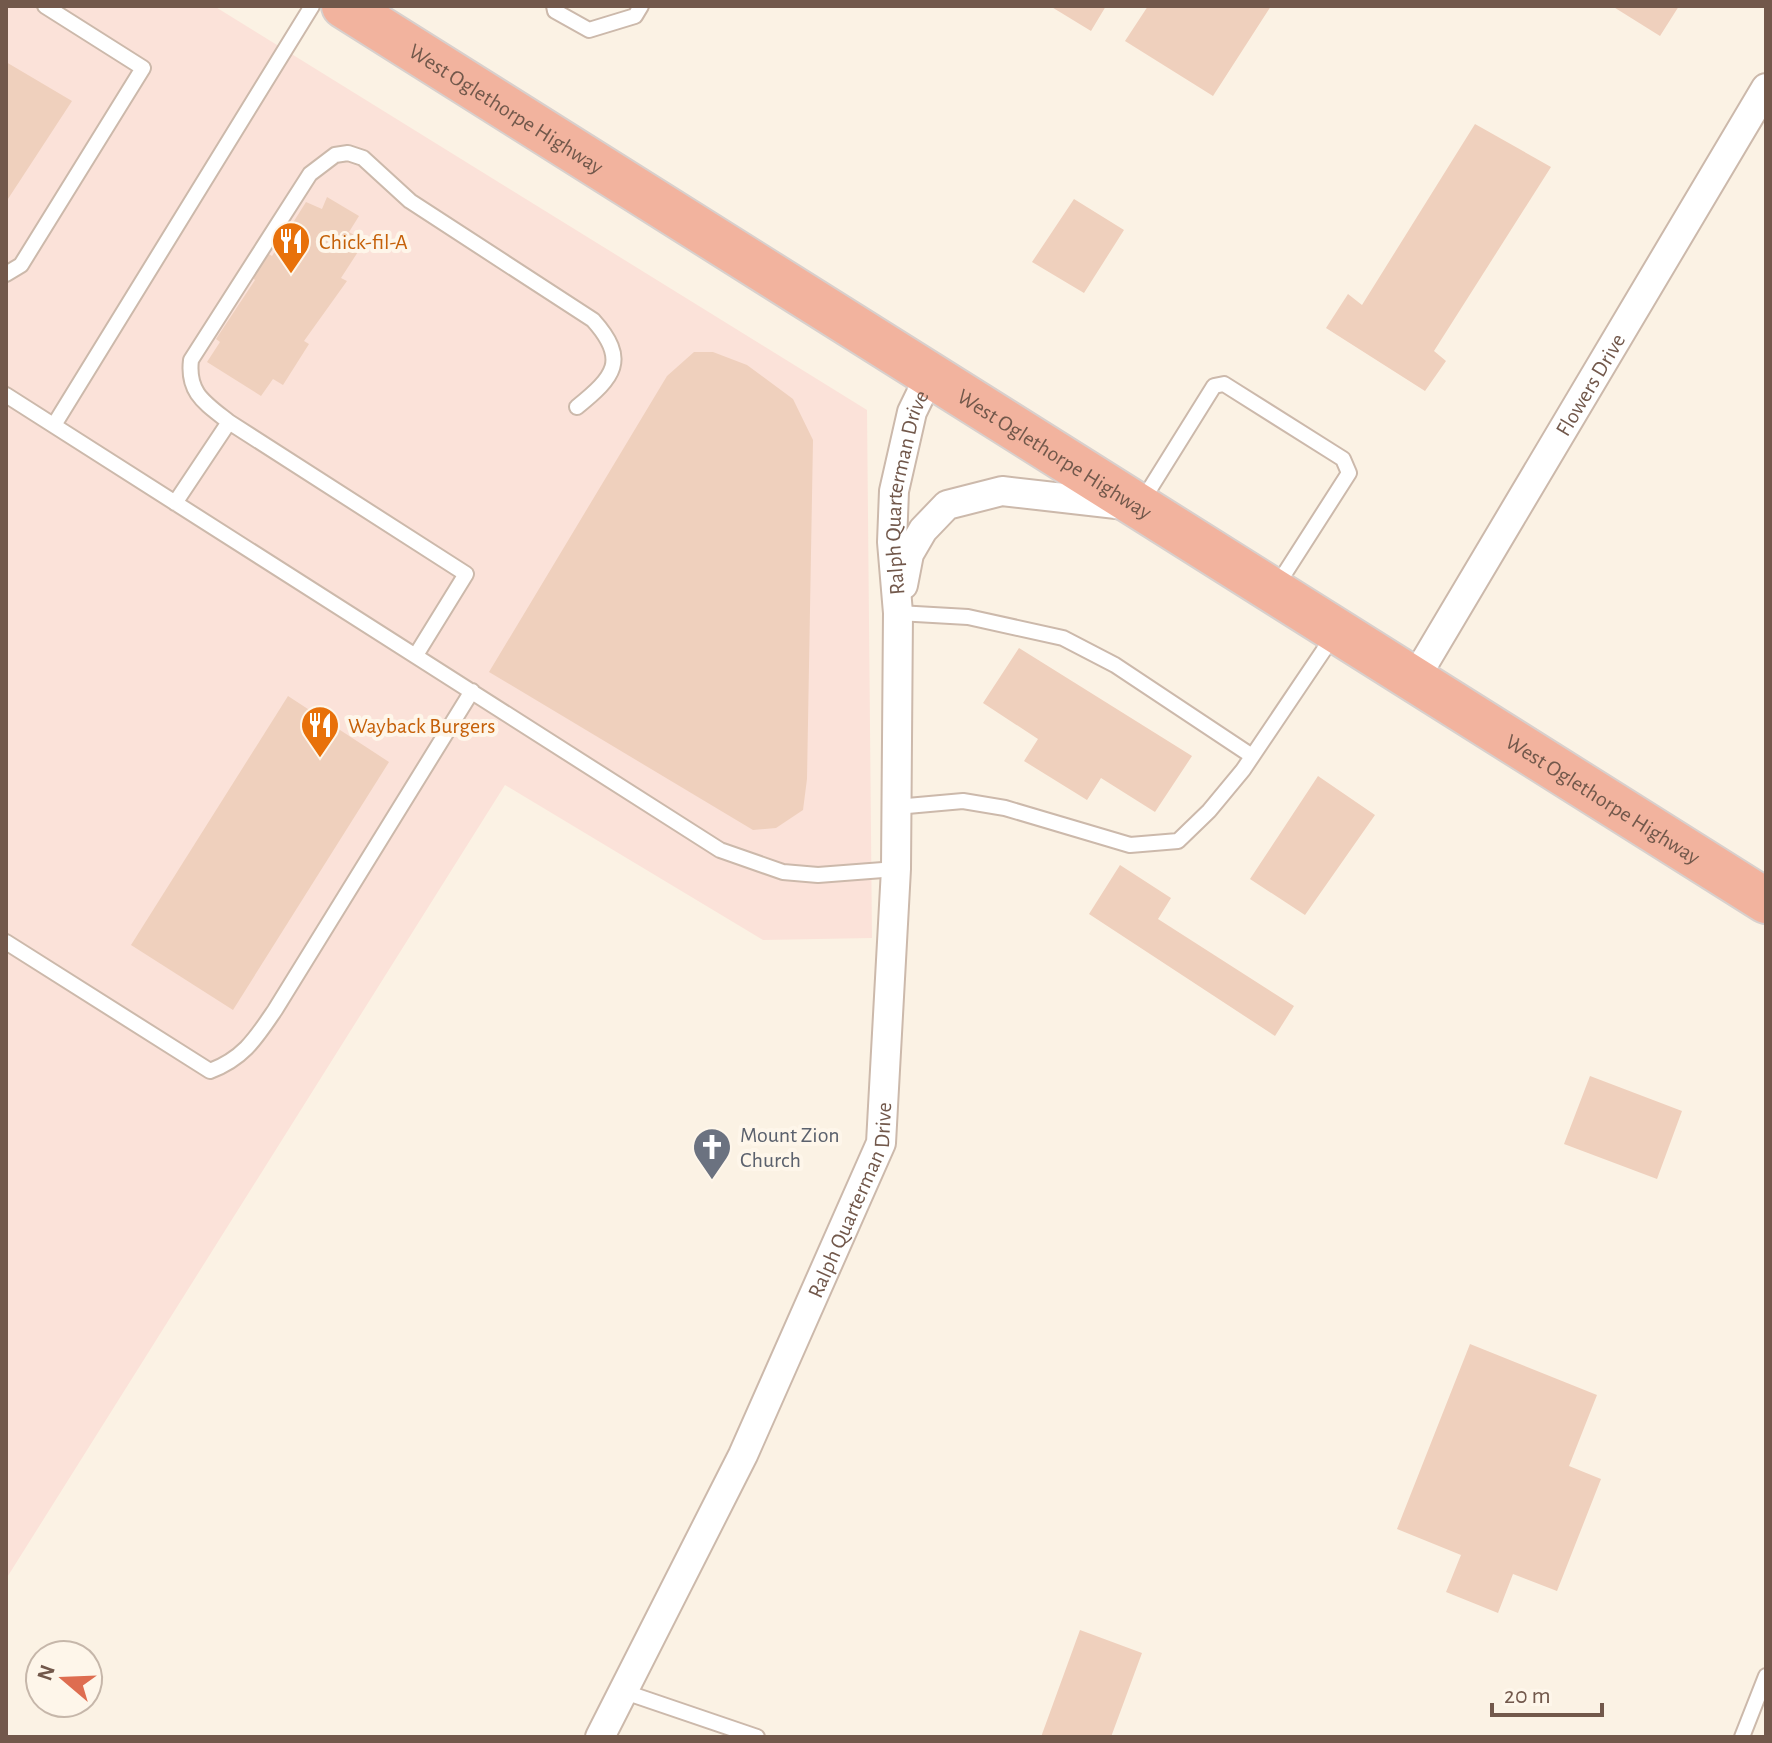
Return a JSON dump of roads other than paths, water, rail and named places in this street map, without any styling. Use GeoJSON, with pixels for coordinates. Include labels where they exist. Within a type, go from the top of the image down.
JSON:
{"type":"FeatureCollection","features":[{"type":"Feature","properties":{"kind":"highway","name":"West Oglethorpe Highway"},"geometry":{"type":"LineString","coordinates":[[344,6],[1766,901]]}},
{"type":"Feature","properties":{"kind":"street","name":"Flowers Drive"},"geometry":{"type":"LineString","coordinates":[[1414,680],[1766,88]]}},
{"type":"Feature","properties":{"kind":"street","name":"Ralph Quarterman Drive"},"geometry":{"type":"LineString","coordinates":[[600,1737],[743,1455],[881,1143],[896,869],[898,613],[892,542],[894,491],[912,412],[930,375]]}},
{"type":"Feature","properties":{"kind":"street","name":"Ralph Quarterman Drive"},"geometry":{"type":"LineString","coordinates":[[898,613],[909,554],[923,530],[947,505],[1002,491],[1138,506]]}},
{"type":"Feature","properties":{"kind":"lane"},"geometry":{"type":"LineString","coordinates":[[6,274],[21,265],[143,68],[45,6]]}},
{"type":"Feature","properties":{"kind":"lane"},"geometry":{"type":"LineString","coordinates":[[54,425],[312,6]]}},
{"type":"Feature","properties":{"kind":"lane"},"geometry":{"type":"LineString","coordinates":[[554,6],[555,11],[589,30],[635,16],[641,6]]}},
{"type":"Feature","properties":{"kind":"lane"},"geometry":{"type":"LineString","coordinates":[[416,655],[466,574],[229,422],[206,404],[189,378],[191,360],[310,174],[335,155],[348,153],[363,158],[410,201],[593,320],[606,335],[614,352],[612,368],[605,385],[577,407]]}},
{"type":"Feature","properties":{"kind":"lane"},"geometry":{"type":"LineString","coordinates":[[1138,506],[1214,386],[1224,384],[1343,459],[1349,473],[1274,591]]}},
{"type":"Feature","properties":{"kind":"lane"},"geometry":{"type":"LineString","coordinates":[[6,395],[720,850],[783,872],[818,875],[896,869]]}},
{"type":"Feature","properties":{"kind":"lane"},"geometry":{"type":"LineString","coordinates":[[175,503],[229,422]]}},
{"type":"Feature","properties":{"kind":"lane"},"geometry":{"type":"LineString","coordinates":[[898,613],[968,617],[1063,638],[1115,665],[1252,756]]}},
{"type":"Feature","properties":{"kind":"lane"},"geometry":{"type":"LineString","coordinates":[[896,807],[963,801],[1005,808],[1130,845],[1178,841],[1209,811],[1252,756],[1337,631]]}},
{"type":"Feature","properties":{"kind":"lane"},"geometry":{"type":"LineString","coordinates":[[6,942],[210,1071],[230,1064],[251,1045],[275,1010],[472,691]]}},
{"type":"Feature","properties":{"kind":"lane"},"geometry":{"type":"LineString","coordinates":[[1742,1737],[1766,1676]]}},
{"type":"Feature","properties":{"kind":"lane"},"geometry":{"type":"LineString","coordinates":[[622,1691],[757,1737]]}},
{"type":"Feature","properties":{"kind":"place","name":"Chick-fil-A"},"geometry":{"type":"Point","coordinates":[291,275]}},
{"type":"Feature","properties":{"kind":"place","name":"Wayback Burgers"},"geometry":{"type":"Point","coordinates":[320,759]}},
{"type":"Feature","properties":{"kind":"place","name":"Mount Zion Church"},"geometry":{"type":"Point","coordinates":[712,1181]}}]}
